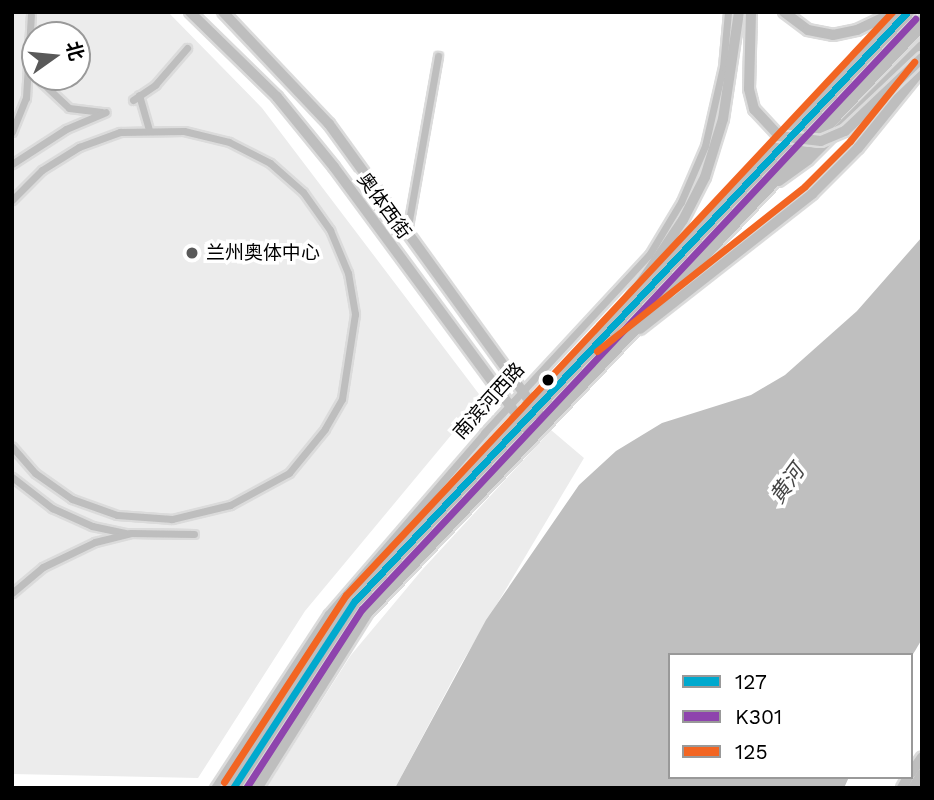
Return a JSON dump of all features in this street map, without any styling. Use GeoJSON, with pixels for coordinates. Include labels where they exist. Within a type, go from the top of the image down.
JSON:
{"type":"FeatureCollection","features":[{"type":"Feature","properties":{"kind":"highway","name":"南滨河西路"},"geometry":{"type":"LineString","coordinates":[[233,788],[354,602],[616,317],[907,12]]}},
{"type":"Feature","properties":{"kind":"highway"},"geometry":{"type":"LineString","coordinates":[[255,788],[366,612],[922,23]]}},
{"type":"Feature","properties":{"kind":"main road","name":"奥体西街"},"geometry":{"type":"LineString","coordinates":[[190,12],[277,97],[326,157],[532,436]]}},
{"type":"Feature","properties":{"kind":"main road","name":"奥体西街"},"geometry":{"type":"LineString","coordinates":[[223,12],[329,124],[545,422]]}},
{"type":"Feature","properties":{"kind":"main road"},"geometry":{"type":"LineString","coordinates":[[616,317],[684,220],[705,177],[723,119],[739,12]]}},
{"type":"Feature","properties":{"kind":"main road"},"geometry":{"type":"LineString","coordinates":[[751,12],[749,89],[754,109],[779,136],[821,141],[845,131],[922,58]]}},
{"type":"Feature","properties":{"kind":"main road"},"geometry":{"type":"LineString","coordinates":[[784,12],[808,30],[833,35],[858,30],[895,12]]}},
{"type":"Feature","properties":{"kind":"main road"},"geometry":{"type":"LineString","coordinates":[[754,199],[808,160],[922,46]]}},
{"type":"Feature","properties":{"kind":"main road"},"geometry":{"type":"LineString","coordinates":[[613,349],[711,276],[813,194],[858,148],[922,69]]}},
{"type":"Feature","properties":{"kind":"main road"},"geometry":{"type":"LineString","coordinates":[[912,788],[922,774]]}},
{"type":"Feature","properties":{"kind":"street","name":"南滨河西路"},"geometry":{"type":"LineString","coordinates":[[214,788],[328,614],[510,406],[649,256],[681,202],[713,112],[728,12]]}},
{"type":"Feature","properties":{"kind":"street"},"geometry":{"type":"LineString","coordinates":[[31,15],[31,21]]}},
{"type":"Feature","properties":{"kind":"street"},"geometry":{"type":"LineString","coordinates":[[149,130],[136,97],[155,85],[187,48]]}},
{"type":"Feature","properties":{"kind":"street"},"geometry":{"type":"LineString","coordinates":[[407,232],[438,56]]}},
{"type":"Feature","properties":{"kind":"street"},"geometry":{"type":"LineString","coordinates":[[12,132],[27,91]]}},
{"type":"Feature","properties":{"kind":"street"},"geometry":{"type":"LineString","coordinates":[[12,164],[66,129],[106,112],[69,108],[51,91]]}},
{"type":"Feature","properties":{"kind":"street"},"geometry":{"type":"LineString","coordinates":[[12,200],[42,170],[79,147],[120,132],[184,131],[229,142],[270,163],[303,192],[330,230],[348,273],[355,314],[342,400],[310,450],[289,473],[230,505],[172,519],[117,515],[72,499],[35,473],[12,447]]}},
{"type":"Feature","properties":{"kind":"street"},"geometry":{"type":"LineString","coordinates":[[12,477],[52,508],[92,526],[130,534],[194,534]]}},
{"type":"Feature","properties":{"kind":"street"},"geometry":{"type":"LineString","coordinates":[[12,593],[71,551],[130,534]]}},
{"type":"Feature","properties":{"kind":"shaded area","name":"兰州奥体中心"},"geometry":{"type":"Polygon","coordinates":[[[12,12],[168,12],[262,108],[482,398],[305,611],[198,778],[12,774],[12,12]]]}},
{"type":"Feature","properties":{"kind":"shaded area"},"geometry":{"type":"Polygon","coordinates":[[[551,430],[584,458],[460,666],[395,788],[266,788],[351,655],[422,570],[551,430]]]}},
{"type":"Feature","properties":{"kind":"water","name":"黄河"},"geometry":{"type":"Polygon","coordinates":[[[922,237],[922,639],[913,654],[668,653],[668,779],[848,779],[844,788],[395,788],[486,620],[579,485],[616,451],[662,423],[751,395],[785,375],[857,311],[922,237]]]}},
{"type":"Feature","properties":{"kind":"transit line","name":"125"},"geometry":{"type":"LineString","coordinates":[[224,782],[346,595],[892,12]]}},
{"type":"Feature","properties":{"kind":"transit line","name":"127"},"geometry":{"type":"LineString","coordinates":[[233,788],[354,602],[907,12]]}},
{"type":"Feature","properties":{"kind":"transit line","name":"K301"},"geometry":{"type":"LineString","coordinates":[[246,788],[362,609],[915,19]]}},
{"type":"Feature","properties":{"kind":"transit line","name":"125"},"geometry":{"type":"LineString","coordinates":[[597,351],[805,186],[850,141],[914,62]]}},
{"type":"Feature","properties":{"kind":"place","name":"兰州奥体中心"},"geometry":{"type":"Point","coordinates":[192,253]}}]}
